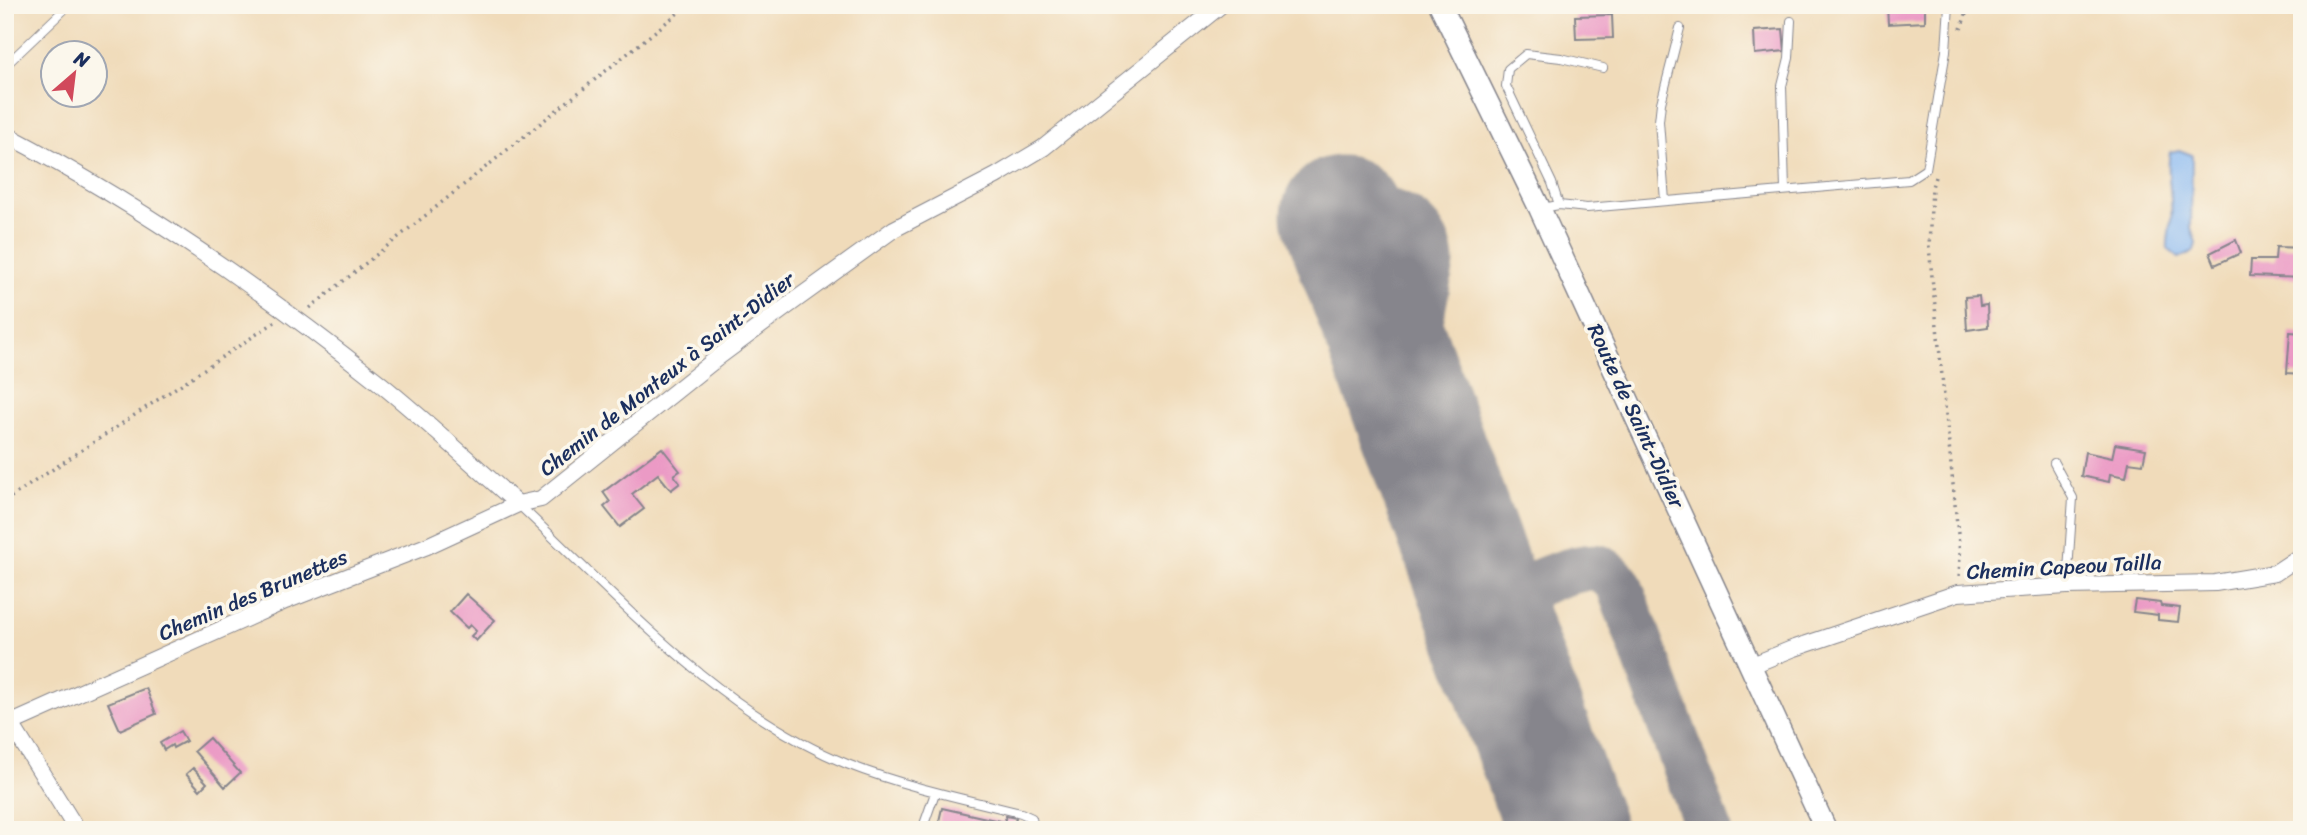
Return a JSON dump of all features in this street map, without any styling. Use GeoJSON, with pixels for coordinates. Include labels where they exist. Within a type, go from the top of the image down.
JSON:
{"type":"FeatureCollection","features":[{"type":"Feature","properties":{"kind":"main road","name":"Route de Saint-Didier"},"geometry":{"type":"LineString","coordinates":[[1440,5],[1549,207],[1750,666],[1826,830]]}},
{"type":"Feature","properties":{"kind":"street","name":"Chemin de Monteux à Saint-Didier"},"geometry":{"type":"LineString","coordinates":[[518,504],[541,499],[721,355],[894,229],[1043,149],[1221,5]]}},
{"type":"Feature","properties":{"kind":"street"},"geometry":{"type":"LineString","coordinates":[[5,134],[66,166],[178,237],[295,319],[379,382],[518,504]]}},
{"type":"Feature","properties":{"kind":"street","name":"Chemin des Brunettes"},"geometry":{"type":"LineString","coordinates":[[7,721],[285,601],[427,546],[518,504]]}},
{"type":"Feature","properties":{"kind":"street","name":"Chemin Capeou Tailla"},"geometry":{"type":"LineString","coordinates":[[1750,666],[1792,649],[1958,593],[2067,586],[2215,583],[2275,573],[2302,555]]}},
{"type":"Feature","properties":{"kind":"street"},"geometry":{"type":"LineString","coordinates":[[7,721],[77,830]]}},
{"type":"Feature","properties":{"kind":"lane"},"geometry":{"type":"LineString","coordinates":[[5,65],[69,5]]}},
{"type":"Feature","properties":{"kind":"lane"},"geometry":{"type":"LineString","coordinates":[[1603,68],[1561,58],[1526,54],[1508,69],[1506,86],[1552,183],[1549,207],[1587,208],[1909,180],[1926,169],[1946,51],[1949,5]]}},
{"type":"Feature","properties":{"kind":"lane"},"geometry":{"type":"LineString","coordinates":[[1785,190],[1782,86],[1789,58],[1791,21]]}},
{"type":"Feature","properties":{"kind":"lane"},"geometry":{"type":"LineString","coordinates":[[1665,201],[1658,121],[1680,28]]}},
{"type":"Feature","properties":{"kind":"lane"},"geometry":{"type":"LineString","coordinates":[[2054,463],[2073,498],[2067,586]]}},
{"type":"Feature","properties":{"kind":"lane"},"geometry":{"type":"LineString","coordinates":[[518,504],[650,629],[743,707],[788,735],[846,764],[935,793],[1021,813],[1032,818],[1034,830]]}},
{"type":"Feature","properties":{"kind":"lane"},"geometry":{"type":"LineString","coordinates":[[922,830],[935,793]]}},
{"type":"Feature","properties":{"kind":"path"},"geometry":{"type":"LineString","coordinates":[[5,501],[275,322],[295,319],[688,5]]}},
{"type":"Feature","properties":{"kind":"path"},"geometry":{"type":"LineString","coordinates":[[1957,40],[1969,5]]}},
{"type":"Feature","properties":{"kind":"path"},"geometry":{"type":"LineString","coordinates":[[1935,175],[1928,247],[1960,554],[1958,593]]}},
{"type":"Feature","properties":{"kind":"water"},"geometry":{"type":"Polygon","coordinates":[[[2179,150],[2192,155],[2191,228],[2196,243],[2194,251],[2179,258],[2168,249],[2168,245],[2172,212],[2170,152],[2179,150]]]}},
{"type":"Feature","properties":{"kind":"building"},"geometry":{"type":"Polygon","coordinates":[[[1887,5],[1925,5],[1925,22],[1888,24],[1887,5]]]}},
{"type":"Feature","properties":{"kind":"building"},"geometry":{"type":"Polygon","coordinates":[[[1612,15],[1613,38],[1576,39],[1575,16],[1612,15]]]}},
{"type":"Feature","properties":{"kind":"building"},"geometry":{"type":"Polygon","coordinates":[[[1783,29],[1785,51],[1755,54],[1754,31],[1783,29]]]}},
{"type":"Feature","properties":{"kind":"building"},"geometry":{"type":"Polygon","coordinates":[[[2236,240],[2241,253],[2215,265],[2210,253],[2236,240]]]}},
{"type":"Feature","properties":{"kind":"building"},"geometry":{"type":"Polygon","coordinates":[[[2276,247],[2302,248],[2302,278],[2250,276],[2251,260],[2275,260],[2276,247]]]}},
{"type":"Feature","properties":{"kind":"building"},"geometry":{"type":"Polygon","coordinates":[[[1979,296],[1980,306],[1987,305],[1988,327],[1967,330],[1965,297],[1979,296]]]}},
{"type":"Feature","properties":{"kind":"building"},"geometry":{"type":"Polygon","coordinates":[[[2290,332],[2302,333],[2302,374],[2287,373],[2290,332]]]}},
{"type":"Feature","properties":{"kind":"building"},"geometry":{"type":"Polygon","coordinates":[[[2115,444],[2146,449],[2143,464],[2129,462],[2126,477],[2110,474],[2109,482],[2081,476],[2085,452],[2112,458],[2115,444]]]}},
{"type":"Feature","properties":{"kind":"building"},"geometry":{"type":"Polygon","coordinates":[[[662,448],[680,471],[674,475],[680,483],[671,490],[658,474],[632,494],[644,509],[620,527],[604,507],[610,502],[603,492],[662,448]]]}},
{"type":"Feature","properties":{"kind":"building"},"geometry":{"type":"Polygon","coordinates":[[[466,594],[495,620],[476,641],[471,636],[476,631],[470,625],[467,628],[450,612],[466,594]]]}},
{"type":"Feature","properties":{"kind":"building"},"geometry":{"type":"Polygon","coordinates":[[[2135,600],[2180,608],[2178,622],[2158,620],[2158,615],[2133,612],[2135,600]]]}},
{"type":"Feature","properties":{"kind":"building"},"geometry":{"type":"Polygon","coordinates":[[[146,688],[156,714],[120,730],[108,703],[146,688]]]}},
{"type":"Feature","properties":{"kind":"building"},"geometry":{"type":"Polygon","coordinates":[[[180,731],[186,741],[164,750],[160,743],[180,731]]]}},
{"type":"Feature","properties":{"kind":"building"},"geometry":{"type":"Polygon","coordinates":[[[209,738],[240,773],[225,787],[194,751],[209,738]]]}},
{"type":"Feature","properties":{"kind":"building"},"geometry":{"type":"Polygon","coordinates":[[[193,768],[207,783],[200,790],[186,774],[193,768]]]}},
{"type":"Feature","properties":{"kind":"building"},"geometry":{"type":"Polygon","coordinates":[[[942,808],[1004,822],[1006,816],[1016,818],[1014,824],[1021,825],[1020,830],[937,830],[942,808]]]}},
{"type":"Feature","properties":{"kind":"taxiway"},"geometry":{"type":"LineString","coordinates":[[1348,231],[1365,214],[1391,213],[1411,223],[1426,241],[1430,252],[1431,263],[1406,395]]}},
{"type":"Feature","properties":{"kind":"taxiway"},"geometry":{"type":"LineString","coordinates":[[1485,606],[1575,570],[1589,567],[1605,571],[1619,585],[1709,830]]}},
{"type":"Feature","properties":{"kind":"runway"},"geometry":{"type":"LineString","coordinates":[[1341,215],[1566,830]]}}]}
